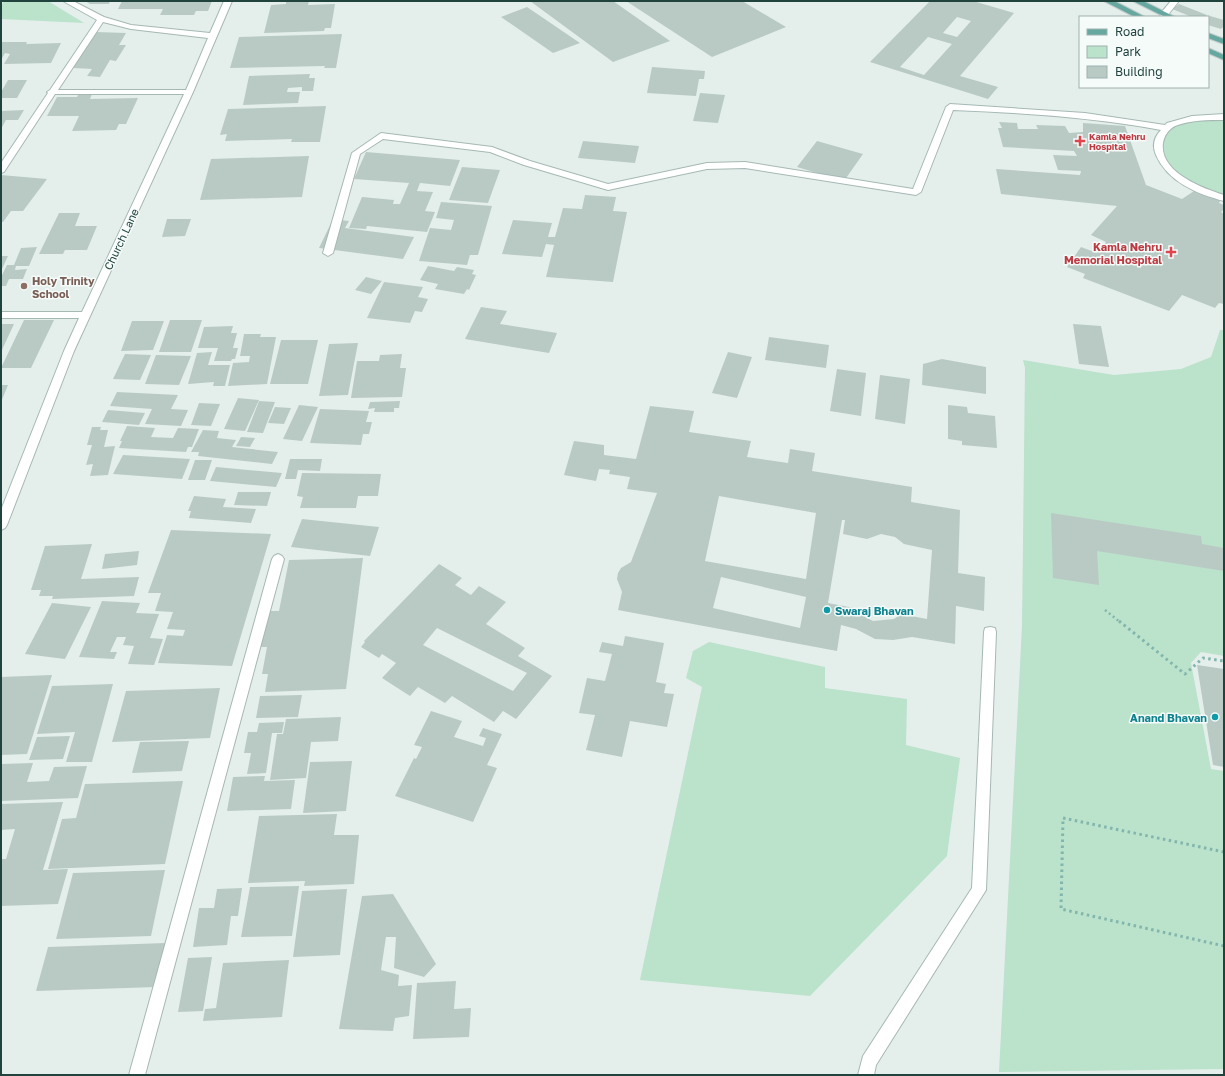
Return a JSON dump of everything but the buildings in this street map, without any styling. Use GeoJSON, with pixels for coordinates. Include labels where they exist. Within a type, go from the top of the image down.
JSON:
{"type":"FeatureCollection","features":[{"type":"Feature","properties":{"kind":"main road"},"geometry":{"type":"LineString","coordinates":[[1108,1],[1139,16]]}},
{"type":"Feature","properties":{"kind":"main road"},"geometry":{"type":"LineString","coordinates":[[1137,1],[1168,15]]}},
{"type":"Feature","properties":{"kind":"main road"},"geometry":{"type":"LineString","coordinates":[[1209,34],[1224,42]]}},
{"type":"Feature","properties":{"kind":"main road"},"geometry":{"type":"LineString","coordinates":[[1209,50],[1224,58]]}},
{"type":"Feature","properties":{"kind":"street"},"geometry":{"type":"LineString","coordinates":[[67,1],[101,19],[130,27],[212,36]]}},
{"type":"Feature","properties":{"kind":"street","name":"Church Lane"},"geometry":{"type":"LineString","coordinates":[[1,525],[69,351],[189,92],[228,1]]}},
{"type":"Feature","properties":{"kind":"street"},"geometry":{"type":"LineString","coordinates":[[1168,15],[1175,1]]}},
{"type":"Feature","properties":{"kind":"street"},"geometry":{"type":"LineString","coordinates":[[1,170],[51,92],[101,19]]}},
{"type":"Feature","properties":{"kind":"street"},"geometry":{"type":"LineString","coordinates":[[51,92],[189,92]]}},
{"type":"Feature","properties":{"kind":"street"},"geometry":{"type":"LineString","coordinates":[[328,253],[356,153],[381,136],[492,150],[527,163],[608,187],[707,166],[745,165],[916,192],[950,107],[1094,117],[1133,121],[1165,128]]}},
{"type":"Feature","properties":{"kind":"street"},"geometry":{"type":"LineString","coordinates":[[1224,117],[1205,116],[1184,119],[1165,128],[1158,136],[1156,149],[1162,162],[1176,176],[1196,188],[1224,198]]}},
{"type":"Feature","properties":{"kind":"street"},"geometry":{"type":"LineString","coordinates":[[1,315],[86,315]]}},
{"type":"Feature","properties":{"kind":"street"},"geometry":{"type":"LineString","coordinates":[[137,1075],[278,559]]}},
{"type":"Feature","properties":{"kind":"street"},"geometry":{"type":"LineString","coordinates":[[866,1075],[869,1062],[979,890],[990,632]]}},
{"type":"Feature","properties":{"kind":"path"},"geometry":{"type":"LineString","coordinates":[[1105,610],[1185,674],[1203,658],[1224,661]]}},
{"type":"Feature","properties":{"kind":"path"},"geometry":{"type":"LineString","coordinates":[[1224,852],[1063,818],[1061,909],[1224,946]]}},
{"type":"Feature","properties":{"kind":"green space"},"geometry":{"type":"Polygon","coordinates":[[[4,1],[48,1],[84,23],[1,19],[1,6],[4,1]]]}},
{"type":"Feature","properties":{"kind":"green space"},"geometry":{"type":"Polygon","coordinates":[[[1224,117],[1224,198],[1176,176],[1156,149],[1168,126],[1184,119],[1224,117]]]}},
{"type":"Feature","properties":{"kind":"green space"},"geometry":{"type":"Polygon","coordinates":[[[1220,330],[1224,330],[1224,656],[1201,652],[1191,663],[1211,769],[1224,771],[1224,1069],[999,1072],[1022,626],[1025,368],[1023,360],[1114,375],[1181,369],[1211,357],[1220,330]]]}},
{"type":"Feature","properties":{"kind":"green space"},"geometry":{"type":"Polygon","coordinates":[[[709,642],[825,667],[825,688],[907,699],[906,745],[960,758],[947,856],[810,996],[640,980],[702,687],[686,678],[693,651],[709,642]]]}},
{"type":"Feature","properties":{"kind":"place","name":"Kamla Nehru Hospital"},"geometry":{"type":"Point","coordinates":[1080,141]}},
{"type":"Feature","properties":{"kind":"place","name":"Kamla Nehru Memorial Hospital"},"geometry":{"type":"Point","coordinates":[1171,252]}},
{"type":"Feature","properties":{"kind":"place","name":"Holy Trinity School"},"geometry":{"type":"Point","coordinates":[24,286]}},
{"type":"Feature","properties":{"kind":"place","name":"Swaraj Bhavan"},"geometry":{"type":"Point","coordinates":[827,610]}},
{"type":"Feature","properties":{"kind":"place","name":"Anand Bhavan"},"geometry":{"type":"Point","coordinates":[1215,717]}}]}
